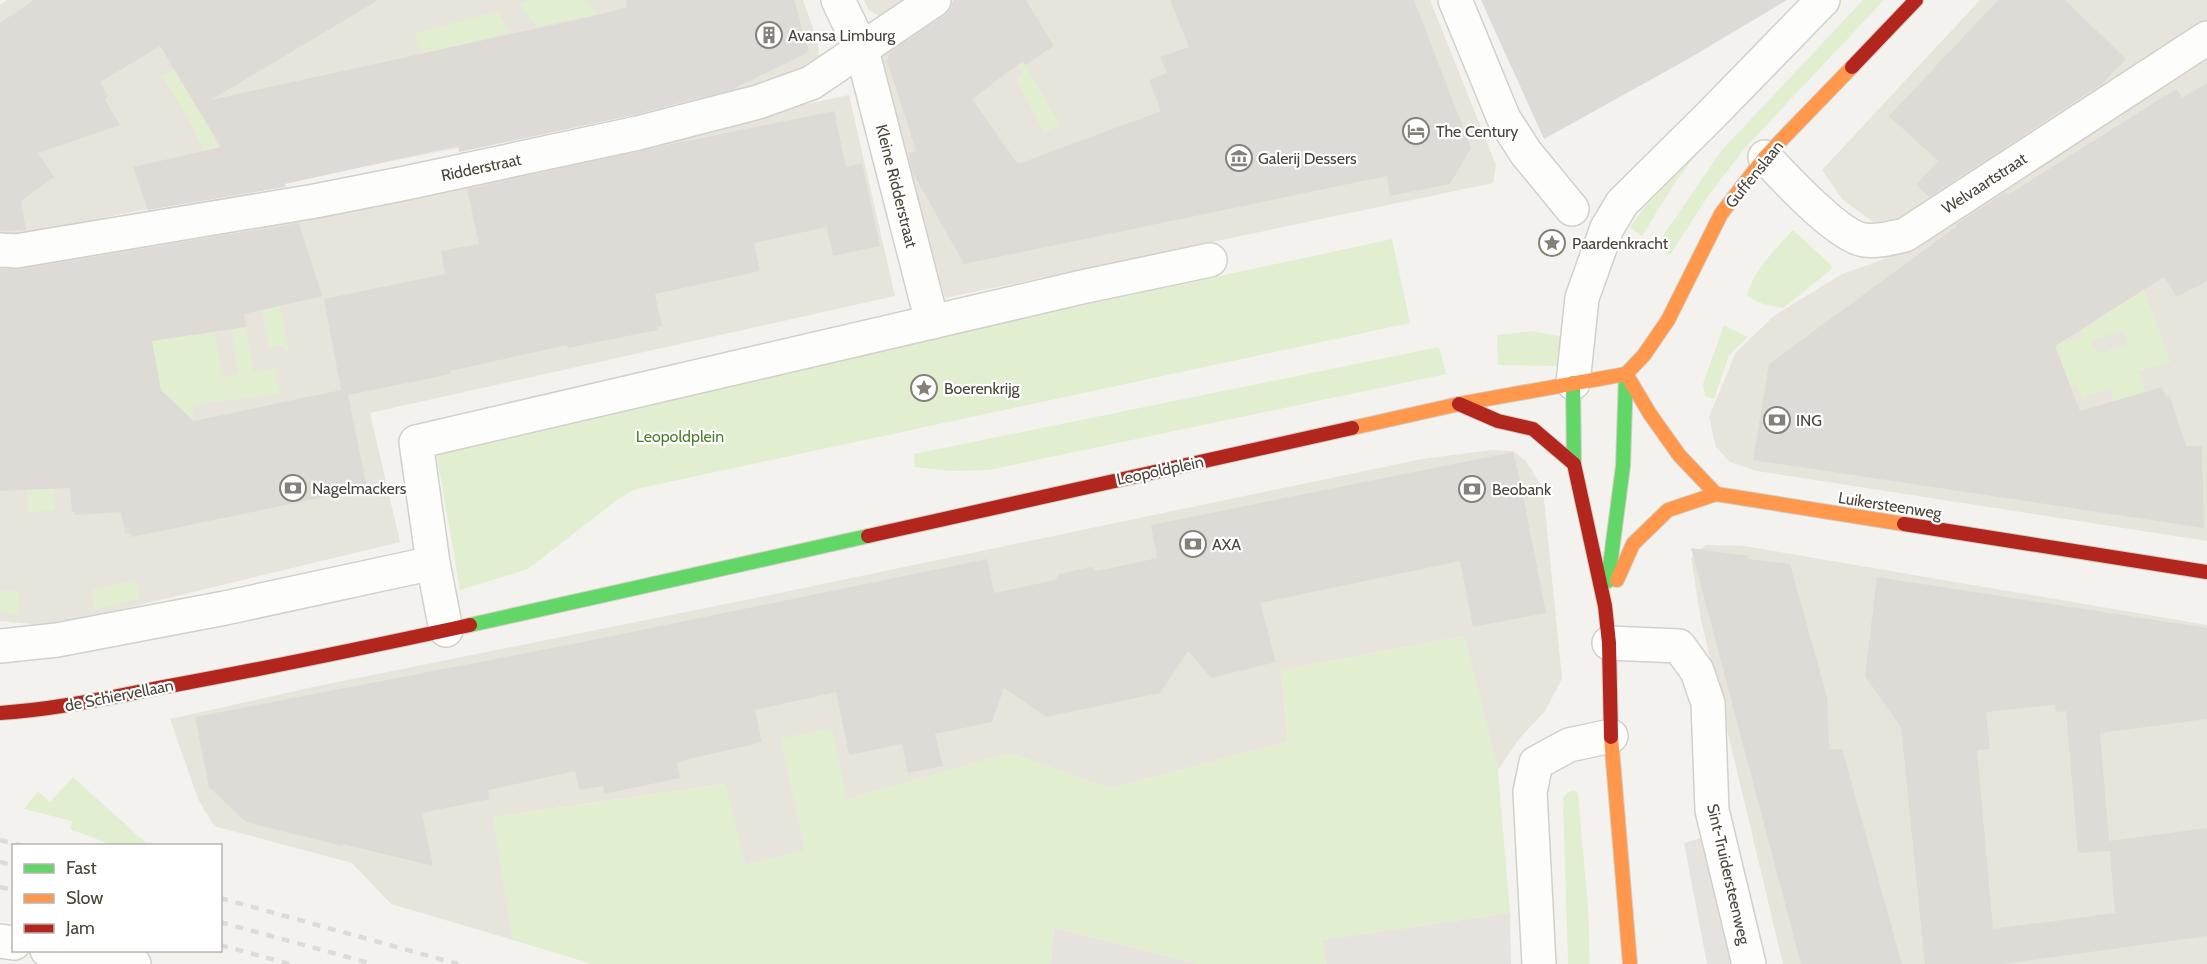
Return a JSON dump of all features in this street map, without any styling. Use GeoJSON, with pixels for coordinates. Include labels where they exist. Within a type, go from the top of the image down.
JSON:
{"type":"FeatureCollection","features":[{"type":"Feature","properties":{"kind":"main road","name":"Guffenslaan"},"geometry":{"type":"LineString","coordinates":[[1626,374],[1644,355],[1668,320],[1721,214],[1765,158],[1916,0]]}},
{"type":"Feature","properties":{"kind":"main road","name":"Leopoldplein"},"geometry":{"type":"LineString","coordinates":[[238,673],[446,630],[1459,404],[1626,374]]}},
{"type":"Feature","properties":{"kind":"main road"},"geometry":{"type":"LineString","coordinates":[[1605,606],[1634,544],[1648,529],[1668,510],[1716,494],[1679,455],[1650,414],[1626,374]]}},
{"type":"Feature","properties":{"kind":"main road"},"geometry":{"type":"LineString","coordinates":[[1605,606],[1623,466],[1626,374]]}},
{"type":"Feature","properties":{"kind":"main road"},"geometry":{"type":"LineString","coordinates":[[1573,383],[1574,464],[1605,606],[1609,643],[1611,736],[1630,964]]}},
{"type":"Feature","properties":{"kind":"main road"},"geometry":{"type":"LineString","coordinates":[[1459,404],[1498,421],[1533,429],[1574,464]]}},
{"type":"Feature","properties":{"kind":"main road","name":"Luikersteenweg"},"geometry":{"type":"LineString","coordinates":[[1716,494],[2207,572]]}},
{"type":"Feature","properties":{"kind":"main road","name":"de Schiervellaan"},"geometry":{"type":"LineString","coordinates":[[0,713],[33,711],[238,673]]}},
{"type":"Feature","properties":{"kind":"street","name":"Kleine Ridderstraat"},"geometry":{"type":"LineString","coordinates":[[838,0],[862,50],[932,322]]}},
{"type":"Feature","properties":{"kind":"street"},"geometry":{"type":"LineString","coordinates":[[1455,0],[1504,119],[1526,153],[1572,209]]}},
{"type":"Feature","properties":{"kind":"street"},"geometry":{"type":"LineString","coordinates":[[1573,383],[1582,298],[1607,228],[1622,203],[1823,0]]}},
{"type":"Feature","properties":{"kind":"street","name":"Ridderstraat"},"geometry":{"type":"LineString","coordinates":[[0,250],[16,251],[315,201],[638,134],[758,102],[811,83],[922,8]]}},
{"type":"Feature","properties":{"kind":"street","name":"Welvaartstraat"},"geometry":{"type":"LineString","coordinates":[[1765,158],[1794,188],[1841,228],[1863,240],[1886,240],[1905,235],[2207,38]]}},
{"type":"Feature","properties":{"kind":"street"},"geometry":{"type":"LineString","coordinates":[[446,630],[433,563],[416,442],[1210,260]]}},
{"type":"Feature","properties":{"kind":"street"},"geometry":{"type":"LineString","coordinates":[[0,646],[57,640],[225,608],[433,563]]}},
{"type":"Feature","properties":{"kind":"street","name":"Sint-Truidersteenweg"},"geometry":{"type":"LineString","coordinates":[[1609,643],[1679,646],[1697,670],[1708,703],[1712,810],[1749,964]]}},
{"type":"Feature","properties":{"kind":"street"},"geometry":{"type":"LineString","coordinates":[[1539,964],[1530,792],[1536,763],[1569,745],[1611,736]]}},
{"type":"Feature","properties":{"kind":"street"},"geometry":{"type":"LineString","coordinates":[[54,952],[134,964]]}},
{"type":"Feature","properties":{"kind":"shaded area"},"geometry":{"type":"Polygon","coordinates":[[[7,0],[803,0],[817,39],[820,60],[798,77],[606,119],[0,238],[0,5],[7,0]]]}},
{"type":"Feature","properties":{"kind":"shaded area"},"geometry":{"type":"Polygon","coordinates":[[[864,0],[913,0],[884,19],[869,10],[864,0]]]}},
{"type":"Feature","properties":{"kind":"shaded area"},"geometry":{"type":"Polygon","coordinates":[[[955,0],[1430,0],[1496,165],[1493,183],[945,298],[877,53],[955,0]]]}},
{"type":"Feature","properties":{"kind":"shaded area"},"geometry":{"type":"Polygon","coordinates":[[[1980,0],[2207,0],[2207,27],[1894,224],[1873,222],[1842,199],[1822,170],[1980,0]]]}},
{"type":"Feature","properties":{"kind":"shaded area"},"geometry":{"type":"Polygon","coordinates":[[[2207,60],[2207,541],[1757,471],[1730,462],[1716,447],[1709,417],[1736,352],[1775,315],[1842,274],[1882,260],[1940,226],[2207,60]]]}},
{"type":"Feature","properties":{"kind":"shaded area"},"geometry":{"type":"Polygon","coordinates":[[[849,95],[895,296],[370,413],[400,542],[53,626],[0,621],[0,260],[307,211],[849,95]]]}},
{"type":"Feature","properties":{"kind":"shaded area"},"geometry":{"type":"Polygon","coordinates":[[[1492,450],[1513,451],[1526,461],[1543,489],[1562,679],[1545,711],[1519,739],[1498,770],[1464,636],[1281,670],[1288,742],[1109,788],[1010,753],[847,799],[781,738],[805,850],[745,865],[725,784],[493,817],[513,940],[391,904],[352,863],[214,826],[198,799],[170,719],[313,687],[765,596],[1422,459],[1492,450]]]}},
{"type":"Feature","properties":{"kind":"shaded area"},"geometry":{"type":"Polygon","coordinates":[[[1706,545],[1745,546],[2207,625],[2207,964],[1783,964],[1701,620],[1691,558],[1706,545]]]}},
{"type":"Feature","properties":{"kind":"shaded area"},"geometry":{"type":"Polygon","coordinates":[[[1708,836],[1739,964],[1707,964],[1684,843],[1708,836]]]}},
{"type":"Feature","properties":{"kind":"shaded area"},"geometry":{"type":"Polygon","coordinates":[[[1510,913],[1511,964],[1327,964],[1322,940],[1510,913]]]}},
{"type":"Feature","properties":{"kind":"shaded area"},"geometry":{"type":"Polygon","coordinates":[[[1055,928],[1198,964],[1050,964],[1055,928]]]}},
{"type":"Feature","properties":{"kind":"green space"},"geometry":{"type":"Polygon","coordinates":[[[529,0],[583,0],[598,14],[537,27],[519,4],[529,0]]]}},
{"type":"Feature","properties":{"kind":"green space"},"geometry":{"type":"Polygon","coordinates":[[[1863,0],[1884,0],[1745,148],[1708,196],[1670,255],[1656,246],[1721,151],[1863,0]]]}},
{"type":"Feature","properties":{"kind":"green space"},"geometry":{"type":"Polygon","coordinates":[[[498,11],[510,33],[422,54],[414,33],[498,11]]]}},
{"type":"Feature","properties":{"kind":"green space"},"geometry":{"type":"Polygon","coordinates":[[[1015,59],[1022,59],[1060,125],[1044,133],[1016,79],[1023,74],[1015,59]]]}},
{"type":"Feature","properties":{"kind":"green space"},"geometry":{"type":"Polygon","coordinates":[[[174,69],[221,152],[206,156],[190,122],[162,76],[174,69]]]}},
{"type":"Feature","properties":{"kind":"green space"},"geometry":{"type":"Polygon","coordinates":[[[1715,129],[1674,184],[1642,236],[1630,227],[1664,180],[1715,129]]]}},
{"type":"Feature","properties":{"kind":"green space"},"geometry":{"type":"Polygon","coordinates":[[[1793,230],[1831,265],[1832,269],[1783,308],[1763,304],[1747,296],[1760,269],[1793,230]]]}},
{"type":"Feature","properties":{"kind":"green space","name":"Leopoldplein"},"geometry":{"type":"Polygon","coordinates":[[[1392,239],[1410,323],[636,489],[617,500],[528,569],[460,590],[435,445],[1392,239]]]}},
{"type":"Feature","properties":{"kind":"green space"},"geometry":{"type":"Polygon","coordinates":[[[2144,289],[2171,362],[2139,371],[2149,403],[2113,401],[2111,395],[2114,387],[2082,398],[2077,386],[2071,389],[2054,341],[2063,338],[2066,342],[2083,337],[2081,330],[2144,289]],[[2123,330],[2091,341],[2094,348],[2102,353],[2128,343],[2123,330]]]}},
{"type":"Feature","properties":{"kind":"green space"},"geometry":{"type":"Polygon","coordinates":[[[280,306],[289,353],[282,346],[269,348],[262,311],[280,306]]]}},
{"type":"Feature","properties":{"kind":"green space"},"geometry":{"type":"Polygon","coordinates":[[[1724,325],[1748,337],[1729,355],[1714,399],[1705,396],[1703,384],[1724,325]]]}},
{"type":"Feature","properties":{"kind":"green space"},"geometry":{"type":"Polygon","coordinates":[[[246,327],[254,372],[277,368],[280,394],[192,405],[194,421],[146,425],[150,332],[195,330],[197,335],[214,332],[223,377],[238,374],[231,329],[246,327]]]}},
{"type":"Feature","properties":{"kind":"green space"},"geometry":{"type":"Polygon","coordinates":[[[1532,331],[1563,337],[1561,366],[1498,365],[1497,335],[1532,331]]]}},
{"type":"Feature","properties":{"kind":"green space"},"geometry":{"type":"Polygon","coordinates":[[[1439,347],[1446,374],[989,470],[950,471],[915,467],[914,454],[1439,347]]]}},
{"type":"Feature","properties":{"kind":"green space"},"geometry":{"type":"Polygon","coordinates":[[[53,450],[55,510],[28,513],[26,478],[53,450]]]}},
{"type":"Feature","properties":{"kind":"green space"},"geometry":{"type":"Polygon","coordinates":[[[136,580],[140,599],[94,610],[92,590],[136,580]]]}},
{"type":"Feature","properties":{"kind":"green space"},"geometry":{"type":"Polygon","coordinates":[[[0,591],[19,591],[18,616],[0,610],[0,591]]]}},
{"type":"Feature","properties":{"kind":"green space"},"geometry":{"type":"Polygon","coordinates":[[[1464,636],[1498,770],[1510,913],[1323,940],[1327,964],[1198,964],[1055,928],[1050,964],[592,964],[513,940],[493,817],[726,784],[745,865],[805,850],[781,738],[832,728],[847,799],[1010,753],[1109,788],[1288,742],[1281,670],[1464,636]]]}},
{"type":"Feature","properties":{"kind":"green space"},"geometry":{"type":"Polygon","coordinates":[[[73,777],[147,844],[109,844],[70,829],[72,821],[24,809],[38,791],[50,802],[73,777]]]}},
{"type":"Feature","properties":{"kind":"green space"},"geometry":{"type":"Polygon","coordinates":[[[1574,790],[1578,793],[1588,908],[1590,964],[1568,964],[1563,798],[1574,790]]]}},
{"type":"Feature","properties":{"kind":"building"},"geometry":{"type":"Polygon","coordinates":[[[34,0],[378,0],[211,100],[598,15],[627,7],[626,0],[794,0],[809,52],[731,90],[634,115],[459,152],[458,146],[285,184],[286,187],[148,210],[133,167],[221,147],[160,46],[100,82],[108,96],[105,100],[120,125],[38,153],[54,177],[21,201],[26,230],[0,231],[0,23],[34,0]]]}},
{"type":"Feature","properties":{"kind":"building"},"geometry":{"type":"Polygon","coordinates":[[[953,0],[1026,0],[1054,46],[1025,65],[1023,61],[972,99],[1018,164],[1161,111],[1149,80],[1167,73],[1160,57],[1189,47],[1170,0],[1414,0],[1471,148],[1450,184],[1390,196],[1387,176],[964,264],[913,173],[908,153],[916,151],[887,61],[890,52],[945,15],[951,9],[953,0]]]}},
{"type":"Feature","properties":{"kind":"building"},"geometry":{"type":"Polygon","coordinates":[[[1481,0],[1787,0],[1688,59],[1544,139],[1481,0]]]}},
{"type":"Feature","properties":{"kind":"building"},"geometry":{"type":"Polygon","coordinates":[[[1998,0],[2065,0],[2126,59],[2103,83],[1929,197],[1916,185],[1938,161],[1889,116],[1998,0]]]}},
{"type":"Feature","properties":{"kind":"building"},"geometry":{"type":"Polygon","coordinates":[[[2207,83],[2207,281],[2177,297],[2164,277],[2055,346],[2080,411],[2162,387],[2166,397],[2170,396],[2186,446],[2202,446],[2204,528],[1753,460],[1769,364],[1957,226],[1955,225],[2006,192],[2008,195],[2171,92],[2177,89],[2182,98],[2207,83]]]}},
{"type":"Feature","properties":{"kind":"building"},"geometry":{"type":"Polygon","coordinates":[[[834,111],[846,167],[862,163],[880,246],[833,256],[827,227],[754,243],[760,271],[655,294],[662,326],[657,327],[658,330],[567,348],[567,345],[450,371],[451,374],[348,395],[367,488],[132,537],[131,533],[125,533],[121,512],[75,515],[75,511],[72,512],[70,488],[0,491],[0,269],[19,269],[299,223],[322,296],[244,314],[246,327],[152,341],[161,390],[194,421],[341,390],[324,299],[445,274],[441,251],[479,244],[467,189],[834,111]]]}},
{"type":"Feature","properties":{"kind":"building"},"geometry":{"type":"Polygon","coordinates":[[[1513,452],[1546,613],[1473,627],[1460,561],[1260,603],[1276,662],[1211,678],[1188,651],[1160,693],[1046,717],[1004,688],[992,722],[935,734],[943,766],[908,773],[902,744],[849,755],[836,692],[755,710],[762,742],[677,762],[680,778],[604,794],[603,786],[579,790],[575,771],[488,790],[490,799],[422,813],[433,866],[246,822],[209,787],[195,717],[578,643],[987,559],[994,593],[1055,580],[1059,574],[1091,567],[1097,571],[1157,558],[1151,525],[1513,452]]]}},
{"type":"Feature","properties":{"kind":"building"},"geometry":{"type":"Polygon","coordinates":[[[1691,548],[1748,556],[1747,559],[1790,564],[1827,697],[1829,749],[1842,749],[1902,964],[1801,964],[1691,548]]]}},
{"type":"Feature","properties":{"kind":"building"},"geometry":{"type":"Polygon","coordinates":[[[1877,577],[2207,628],[2207,719],[2100,733],[2109,841],[2207,828],[2207,936],[2002,964],[1925,964],[1901,727],[1865,676],[1877,577]],[[2054,705],[1986,712],[1990,749],[1977,750],[1993,929],[2115,913],[2110,851],[2078,853],[2066,711],[2056,712],[2054,705]]]}},
{"type":"Feature","properties":{"kind":"railway"},"geometry":{"type":"LineString","coordinates":[[0,840],[15,844]]}},
{"type":"Feature","properties":{"kind":"railway"},"geometry":{"type":"LineString","coordinates":[[0,862],[12,865]]}},
{"type":"Feature","properties":{"kind":"railway"},"geometry":{"type":"LineString","coordinates":[[0,887],[12,890]]}},
{"type":"Feature","properties":{"kind":"railway"},"geometry":{"type":"LineString","coordinates":[[222,899],[458,964]]}},
{"type":"Feature","properties":{"kind":"railway"},"geometry":{"type":"LineString","coordinates":[[222,923],[373,964]]}},
{"type":"Feature","properties":{"kind":"railway"},"geometry":{"type":"LineString","coordinates":[[222,946],[290,964]]}},
{"type":"Feature","properties":{"kind":"traffic: fast"},"geometry":{"type":"LineString","coordinates":[[1608,581],[1623,466],[1626,374]]}},
{"type":"Feature","properties":{"kind":"traffic: fast"},"geometry":{"type":"LineString","coordinates":[[1573,383],[1574,464]]}},
{"type":"Feature","properties":{"kind":"traffic: fast"},"geometry":{"type":"LineString","coordinates":[[470,625],[868,536]]}},
{"type":"Feature","properties":{"kind":"traffic: slow"},"geometry":{"type":"LineString","coordinates":[[1626,374],[1644,355],[1668,320],[1721,214],[1765,157],[1852,67]]}},
{"type":"Feature","properties":{"kind":"traffic: slow"},"geometry":{"type":"LineString","coordinates":[[1626,374],[1650,414],[1679,455],[1716,494],[1904,524]]}},
{"type":"Feature","properties":{"kind":"traffic: slow"},"geometry":{"type":"LineString","coordinates":[[1352,428],[1459,404],[1626,374]]}},
{"type":"Feature","properties":{"kind":"traffic: slow"},"geometry":{"type":"LineString","coordinates":[[1617,580],[1633,544],[1668,510],[1716,494]]}},
{"type":"Feature","properties":{"kind":"traffic: slow"},"geometry":{"type":"LineString","coordinates":[[1611,737],[1630,964]]}},
{"type":"Feature","properties":{"kind":"traffic: jam"},"geometry":{"type":"LineString","coordinates":[[1852,67],[1916,0]]}},
{"type":"Feature","properties":{"kind":"traffic: jam"},"geometry":{"type":"LineString","coordinates":[[1459,404],[1498,421],[1533,429],[1574,464],[1605,606],[1609,643],[1611,737]]}},
{"type":"Feature","properties":{"kind":"traffic: jam"},"geometry":{"type":"LineString","coordinates":[[868,536],[1352,428]]}},
{"type":"Feature","properties":{"kind":"traffic: jam"},"geometry":{"type":"LineString","coordinates":[[1904,524],[2207,572]]}},
{"type":"Feature","properties":{"kind":"traffic: jam"},"geometry":{"type":"LineString","coordinates":[[0,713],[113,697],[470,625]]}},
{"type":"Feature","properties":{"kind":"place","name":"Avansa Limburg"},"geometry":{"type":"Point","coordinates":[769,35]}},
{"type":"Feature","properties":{"kind":"place","name":"The Century"},"geometry":{"type":"Point","coordinates":[1416,131]}},
{"type":"Feature","properties":{"kind":"place","name":"Galerij Dessers"},"geometry":{"type":"Point","coordinates":[1239,158]}},
{"type":"Feature","properties":{"kind":"place","name":"Paardenkracht"},"geometry":{"type":"Point","coordinates":[1552,243]}},
{"type":"Feature","properties":{"kind":"place","name":"Boerenkrijg"},"geometry":{"type":"Point","coordinates":[924,388]}},
{"type":"Feature","properties":{"kind":"place","name":"ING"},"geometry":{"type":"Point","coordinates":[1777,420]}},
{"type":"Feature","properties":{"kind":"place","name":"Nagelmackers"},"geometry":{"type":"Point","coordinates":[293,488]}},
{"type":"Feature","properties":{"kind":"place","name":"Beobank"},"geometry":{"type":"Point","coordinates":[1472,489]}},
{"type":"Feature","properties":{"kind":"place","name":"AXA"},"geometry":{"type":"Point","coordinates":[1193,544]}}]}
